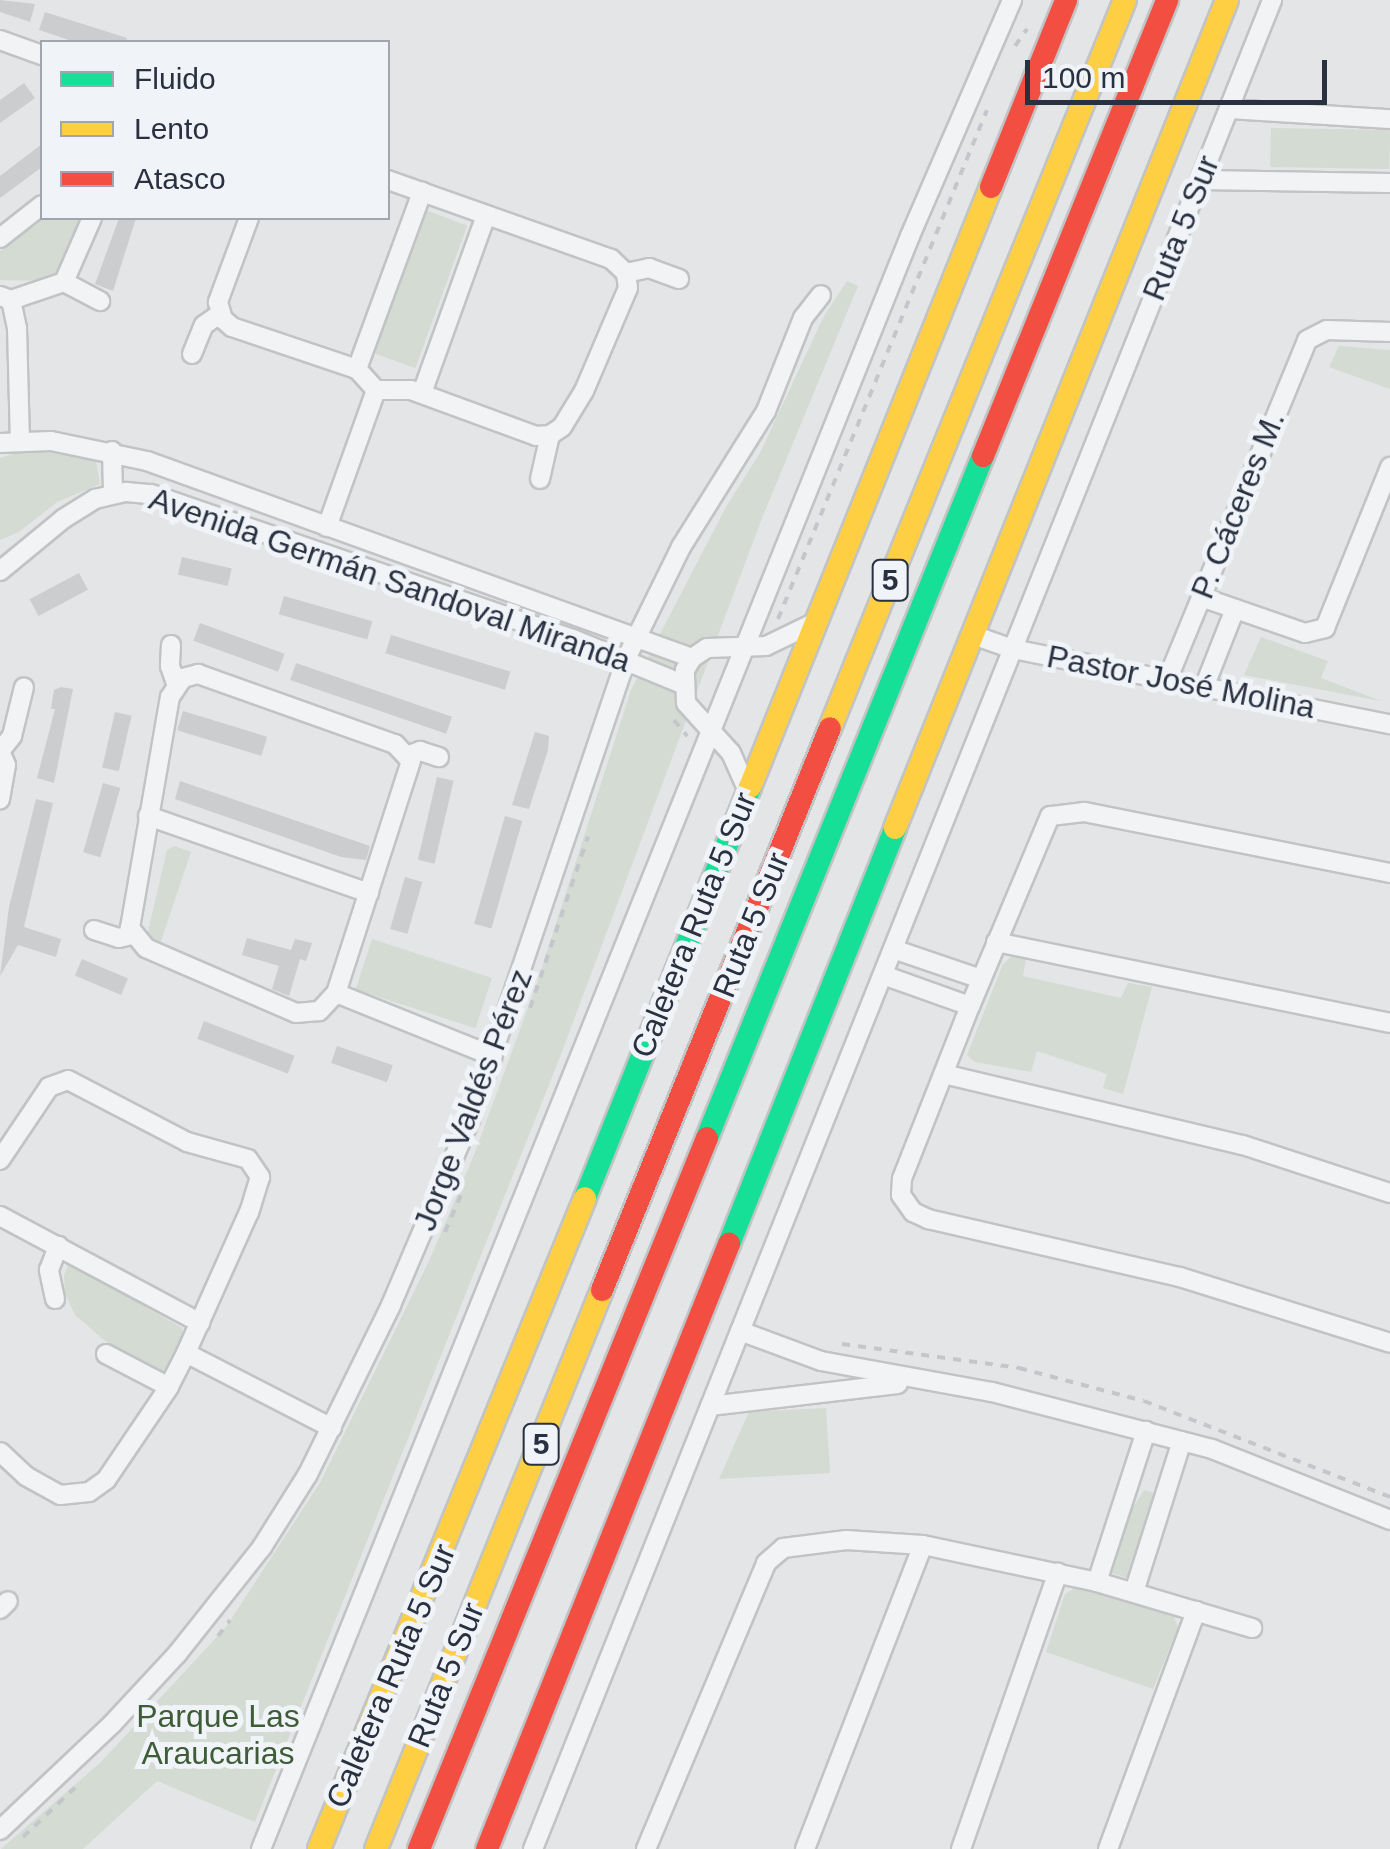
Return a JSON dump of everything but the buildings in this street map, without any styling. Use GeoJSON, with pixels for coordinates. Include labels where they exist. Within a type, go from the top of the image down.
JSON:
{"type":"FeatureCollection","features":[{"type":"Feature","properties":{"kind":"main road","name":"Caletera Ruta 5 Sur"},"geometry":{"type":"LineString","coordinates":[[319,1849],[1066,0]]}},
{"type":"Feature","properties":{"kind":"main road","name":"Ruta 5 Sur"},"geometry":{"type":"LineString","coordinates":[[376,1849],[1125,0]]}},
{"type":"Feature","properties":{"kind":"main road","name":"Ruta 5 Sur"},"geometry":{"type":"LineString","coordinates":[[419,1849],[1167,0]]}},
{"type":"Feature","properties":{"kind":"main road"},"geometry":{"type":"LineString","coordinates":[[490,1848],[1228,0]]}},
{"type":"Feature","properties":{"kind":"main road"},"geometry":{"type":"LineString","coordinates":[[439,1849],[500,1648]]}},
{"type":"Feature","properties":{"kind":"main road"},"geometry":{"type":"LineString","coordinates":[[360,1849],[425,1727]]}},
{"type":"Feature","properties":{"kind":"street"},"geometry":{"type":"LineString","coordinates":[[261,1849],[910,236],[1012,0]]}},
{"type":"Feature","properties":{"kind":"street","name":"Ruta 5 Sur"},"geometry":{"type":"LineString","coordinates":[[533,1849],[1272,0]]}},
{"type":"Feature","properties":{"kind":"street"},"geometry":{"type":"LineString","coordinates":[[0,40],[40,54]]}},
{"type":"Feature","properties":{"kind":"street"},"geometry":{"type":"LineString","coordinates":[[1229,109],[1389,117]]}},
{"type":"Feature","properties":{"kind":"street"},"geometry":{"type":"LineString","coordinates":[[1200,180],[1390,183]]}},
{"type":"Feature","properties":{"kind":"street"},"geometry":{"type":"LineString","coordinates":[[376,390],[398,388],[422,393],[536,436],[550,435],[562,427],[600,360],[626,294],[626,273],[611,259],[390,181]]}},
{"type":"Feature","properties":{"kind":"street"},"geometry":{"type":"LineString","coordinates":[[356,369],[422,192]]}},
{"type":"Feature","properties":{"kind":"street"},"geometry":{"type":"LineString","coordinates":[[0,238],[40,207]]}},
{"type":"Feature","properties":{"kind":"street"},"geometry":{"type":"LineString","coordinates":[[422,393],[486,215]]}},
{"type":"Feature","properties":{"kind":"street"},"geometry":{"type":"LineString","coordinates":[[64,282],[91,220]]}},
{"type":"Feature","properties":{"kind":"street"},"geometry":{"type":"LineString","coordinates":[[248,220],[218,302],[220,314],[232,327],[356,369],[376,390]]}},
{"type":"Feature","properties":{"kind":"street"},"geometry":{"type":"LineString","coordinates":[[626,273],[649,268],[679,279]]}},
{"type":"Feature","properties":{"kind":"street"},"geometry":{"type":"LineString","coordinates":[[20,441],[17,328],[5,298],[64,282],[100,300]]}},
{"type":"Feature","properties":{"kind":"street","name":"Jorge Valdés Pérez"},"geometry":{"type":"LineString","coordinates":[[0,1830],[93,1743],[177,1654],[262,1547],[332,1428],[419,1243],[494,1056],[637,635],[700,514],[766,411],[803,318],[821,295]]}},
{"type":"Feature","properties":{"kind":"street"},"geometry":{"type":"LineString","coordinates":[[192,354],[204,326],[220,314]]}},
{"type":"Feature","properties":{"kind":"street","name":"P. Cáceres M."},"geometry":{"type":"LineString","coordinates":[[1168,678],[1304,346],[1313,334],[1327,330],[1390,332]]}},
{"type":"Feature","properties":{"kind":"street"},"geometry":{"type":"LineString","coordinates":[[327,526],[376,390]]}},
{"type":"Feature","properties":{"kind":"street"},"geometry":{"type":"LineString","coordinates":[[540,479],[550,435]]}},
{"type":"Feature","properties":{"kind":"street","name":"Avenida Germán Sandoval Miranda"},"geometry":{"type":"LineString","coordinates":[[0,443],[51,441],[112,451],[637,635],[692,658]]}},
{"type":"Feature","properties":{"kind":"street"},"geometry":{"type":"LineString","coordinates":[[112,451],[113,493]]}},
{"type":"Feature","properties":{"kind":"street"},"geometry":{"type":"LineString","coordinates":[[1201,597],[1305,633],[1320,631],[1331,618],[1390,467]]}},
{"type":"Feature","properties":{"kind":"street","name":"Avenida Germán Sandoval Miranda"},"geometry":{"type":"LineString","coordinates":[[0,571],[62,519],[113,493],[139,492],[174,500],[440,593],[682,684]]}},
{"type":"Feature","properties":{"kind":"street"},"geometry":{"type":"LineString","coordinates":[[440,593],[448,570]]}},
{"type":"Feature","properties":{"kind":"street"},"geometry":{"type":"LineString","coordinates":[[1205,685],[1235,609]]}},
{"type":"Feature","properties":{"kind":"street"},"geometry":{"type":"LineString","coordinates":[[748,791],[731,754],[690,712],[682,684],[692,658],[715,646],[743,648],[781,641],[816,622]]}},
{"type":"Feature","properties":{"kind":"street","name":"Pastor José Molina"},"geometry":{"type":"LineString","coordinates":[[973,635],[1013,649],[1390,724]]}},
{"type":"Feature","properties":{"kind":"street"},"geometry":{"type":"LineString","coordinates":[[171,645],[170,666],[176,683]]}},
{"type":"Feature","properties":{"kind":"street"},"geometry":{"type":"LineString","coordinates":[[190,675],[206,676],[396,744],[408,754],[410,774],[336,993],[319,1011],[296,1013],[146,948],[132,935],[130,914],[176,683],[190,675]]}},
{"type":"Feature","properties":{"kind":"street"},"geometry":{"type":"LineString","coordinates":[[0,799],[6,765],[0,751],[12,736],[24,687]]}},
{"type":"Feature","properties":{"kind":"street"},"geometry":{"type":"LineString","coordinates":[[408,754],[420,751],[439,757]]}},
{"type":"Feature","properties":{"kind":"street"},"geometry":{"type":"LineString","coordinates":[[1390,873],[1084,812],[1060,811],[1043,825],[902,1179],[901,1194],[913,1212],[928,1220],[1180,1277],[1390,1344]]}},
{"type":"Feature","properties":{"kind":"street"},"geometry":{"type":"LineString","coordinates":[[148,816],[369,894]]}},
{"type":"Feature","properties":{"kind":"street"},"geometry":{"type":"LineString","coordinates":[[94,930],[119,938],[132,935]]}},
{"type":"Feature","properties":{"kind":"street"},"geometry":{"type":"LineString","coordinates":[[996,942],[1390,1023]]}},
{"type":"Feature","properties":{"kind":"street"},"geometry":{"type":"LineString","coordinates":[[893,949],[981,979]]}},
{"type":"Feature","properties":{"kind":"street"},"geometry":{"type":"LineString","coordinates":[[883,975],[970,1006]]}},
{"type":"Feature","properties":{"kind":"street"},"geometry":{"type":"LineString","coordinates":[[336,993],[494,1056]]}},
{"type":"Feature","properties":{"kind":"street"},"geometry":{"type":"LineString","coordinates":[[944,1074],[1243,1144],[1390,1193]]}},
{"type":"Feature","properties":{"kind":"street"},"geometry":{"type":"LineString","coordinates":[[0,1160],[50,1086],[62,1080],[74,1082],[187,1142],[253,1162],[259,1172],[256,1193],[169,1387],[112,1472],[88,1492],[69,1496],[52,1493],[0,1452]]}},
{"type":"Feature","properties":{"kind":"street"},"geometry":{"type":"LineString","coordinates":[[0,1216],[200,1322]]}},
{"type":"Feature","properties":{"kind":"street"},"geometry":{"type":"LineString","coordinates":[[55,1300],[49,1270],[58,1246]]}},
{"type":"Feature","properties":{"kind":"street"},"geometry":{"type":"LineString","coordinates":[[740,1331],[820,1361],[992,1392],[1182,1441],[1314,1486],[1390,1520]]}},
{"type":"Feature","properties":{"kind":"street"},"geometry":{"type":"LineString","coordinates":[[186,1352],[332,1428]]}},
{"type":"Feature","properties":{"kind":"street"},"geometry":{"type":"LineString","coordinates":[[106,1354],[169,1387]]}},
{"type":"Feature","properties":{"kind":"street"},"geometry":{"type":"LineString","coordinates":[[710,1406],[858,1385],[931,1382]]}},
{"type":"Feature","properties":{"kind":"street"},"geometry":{"type":"LineString","coordinates":[[1097,1582],[1146,1431]]}},
{"type":"Feature","properties":{"kind":"street"},"geometry":{"type":"LineString","coordinates":[[1134,1592],[1182,1441]]}},
{"type":"Feature","properties":{"kind":"street"},"geometry":{"type":"LineString","coordinates":[[646,1849],[773,1555],[795,1544],[820,1541],[923,1545],[1058,1572],[1252,1628]]}},
{"type":"Feature","properties":{"kind":"street"},"geometry":{"type":"LineString","coordinates":[[805,1849],[923,1545]]}},
{"type":"Feature","properties":{"kind":"street"},"geometry":{"type":"LineString","coordinates":[[961,1849],[1058,1572]]}},
{"type":"Feature","properties":{"kind":"street"},"geometry":{"type":"LineString","coordinates":[[1108,1849],[1196,1611]]}},
{"type":"Feature","properties":{"kind":"green space"},"geometry":{"type":"Polygon","coordinates":[[[1271,128],[1390,130],[1389,169],[1270,167],[1271,128]]]}},
{"type":"Feature","properties":{"kind":"green space"},"geometry":{"type":"Polygon","coordinates":[[[425,210],[467,225],[415,368],[373,353],[425,210]]]}},
{"type":"Feature","properties":{"kind":"green space"},"geometry":{"type":"Polygon","coordinates":[[[42,220],[78,220],[68,257],[50,281],[0,280],[0,251],[42,220]]]}},
{"type":"Feature","properties":{"kind":"green space","name":"Parque Las Araucarias"},"geometry":{"type":"Polygon","coordinates":[[[847,281],[858,286],[762,518],[558,1062],[255,1822],[157,1781],[83,1849],[1,1849],[101,1762],[226,1627],[321,1481],[430,1259],[474,1155],[537,983],[631,690],[726,507],[760,453],[824,316],[847,281]]]}},
{"type":"Feature","properties":{"kind":"green space"},"geometry":{"type":"Polygon","coordinates":[[[1339,346],[1390,350],[1390,389],[1329,367],[1339,346]]]}},
{"type":"Feature","properties":{"kind":"green space"},"geometry":{"type":"Polygon","coordinates":[[[24,451],[95,456],[100,484],[57,502],[19,532],[0,540],[0,458],[24,451]]]}},
{"type":"Feature","properties":{"kind":"green space"},"geometry":{"type":"Polygon","coordinates":[[[1261,637],[1328,661],[1321,678],[1381,701],[1244,675],[1261,637]]]}},
{"type":"Feature","properties":{"kind":"green space"},"geometry":{"type":"Polygon","coordinates":[[[174,846],[191,852],[160,944],[147,936],[167,850],[174,846]]]}},
{"type":"Feature","properties":{"kind":"green space"},"geometry":{"type":"Polygon","coordinates":[[[372,939],[492,978],[475,1028],[356,989],[372,939]]]}},
{"type":"Feature","properties":{"kind":"green space"},"geometry":{"type":"Polygon","coordinates":[[[1013,955],[1026,959],[1023,976],[1121,998],[1128,983],[1152,987],[1123,1094],[1103,1088],[1107,1074],[1037,1051],[1031,1072],[975,1062],[967,1055],[1003,964],[1013,955]]]}},
{"type":"Feature","properties":{"kind":"green space"},"geometry":{"type":"Polygon","coordinates":[[[69,1263],[182,1328],[184,1342],[164,1375],[104,1340],[75,1315],[65,1293],[64,1275],[69,1263]]]}},
{"type":"Feature","properties":{"kind":"green space"},"geometry":{"type":"Polygon","coordinates":[[[826,1408],[830,1473],[719,1479],[749,1412],[826,1408]]]}},
{"type":"Feature","properties":{"kind":"green space"},"geometry":{"type":"Polygon","coordinates":[[[1144,1490],[1157,1494],[1131,1579],[1108,1572],[1124,1522],[1144,1490]]]}},
{"type":"Feature","properties":{"kind":"green space"},"geometry":{"type":"Polygon","coordinates":[[[1079,1586],[1173,1615],[1178,1627],[1153,1689],[1046,1652],[1065,1594],[1079,1586]]]}},
{"type":"Feature","properties":{"kind":"traffic: fast"},"geometry":{"type":"LineString","coordinates":[[707,1138],[983,456]]}},
{"type":"Feature","properties":{"kind":"traffic: fast"},"geometry":{"type":"LineString","coordinates":[[585,1198],[750,787]]}},
{"type":"Feature","properties":{"kind":"traffic: fast"},"geometry":{"type":"LineString","coordinates":[[729,1244],[895,828]]}},
{"type":"Feature","properties":{"kind":"traffic: slow"},"geometry":{"type":"LineString","coordinates":[[830,728],[1125,0]]}},
{"type":"Feature","properties":{"kind":"traffic: slow"},"geometry":{"type":"LineString","coordinates":[[895,828],[1227,0]]}},
{"type":"Feature","properties":{"kind":"traffic: slow"},"geometry":{"type":"LineString","coordinates":[[750,787],[991,187]]}},
{"type":"Feature","properties":{"kind":"traffic: slow"},"geometry":{"type":"LineString","coordinates":[[319,1849],[585,1198]]}},
{"type":"Feature","properties":{"kind":"traffic: slow"},"geometry":{"type":"LineString","coordinates":[[376,1849],[602,1290]]}},
{"type":"Feature","properties":{"kind":"traffic: jam"},"geometry":{"type":"LineString","coordinates":[[991,187],[1066,0]]}},
{"type":"Feature","properties":{"kind":"traffic: jam"},"geometry":{"type":"LineString","coordinates":[[983,456],[1167,0]]}},
{"type":"Feature","properties":{"kind":"traffic: jam"},"geometry":{"type":"LineString","coordinates":[[602,1290],[830,728]]}},
{"type":"Feature","properties":{"kind":"traffic: jam"},"geometry":{"type":"LineString","coordinates":[[419,1849],[707,1138]]}},
{"type":"Feature","properties":{"kind":"traffic: jam"},"geometry":{"type":"LineString","coordinates":[[487,1849],[729,1244]]}}]}
